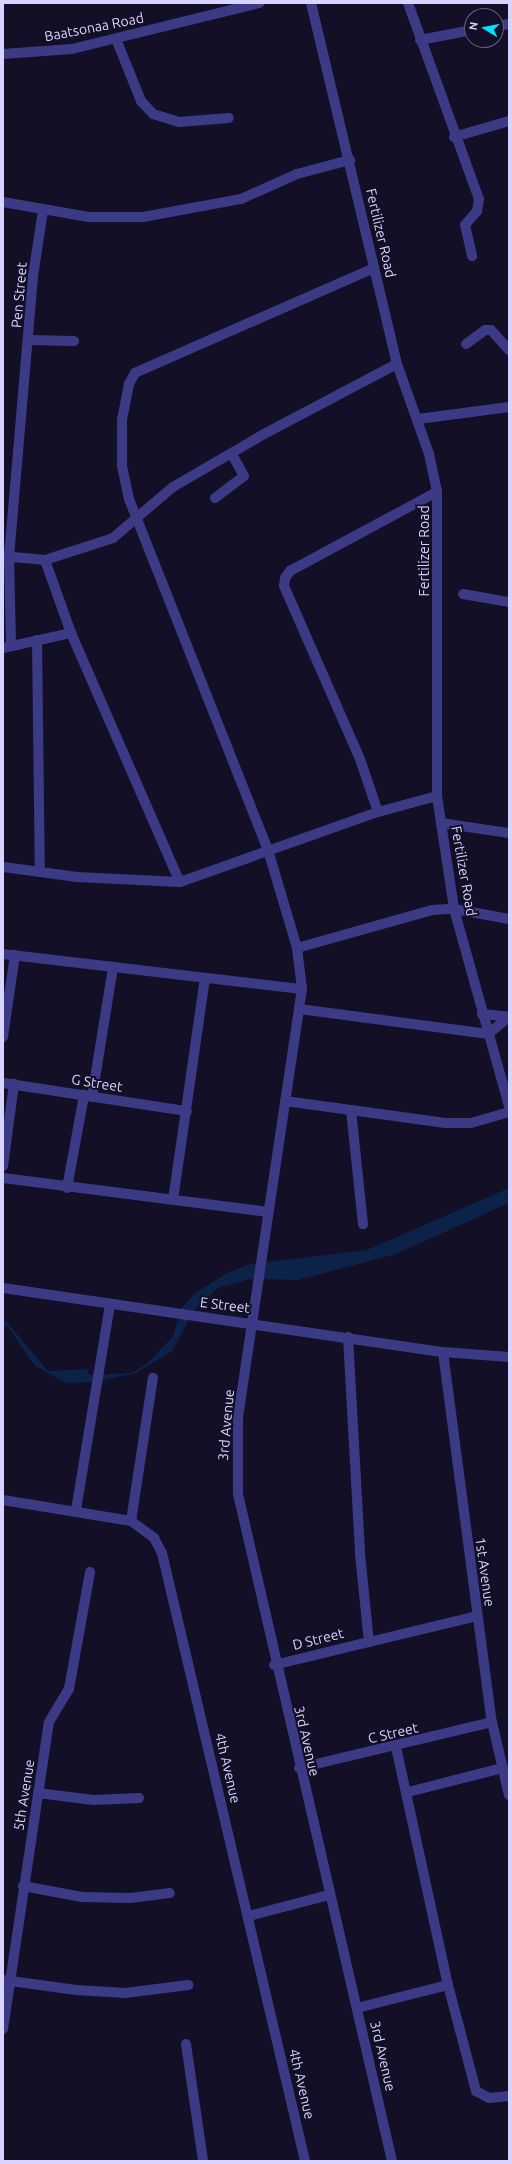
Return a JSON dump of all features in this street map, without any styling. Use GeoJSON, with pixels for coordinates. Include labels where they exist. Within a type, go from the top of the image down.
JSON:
{"type":"FeatureCollection","features":[{"type":"Feature","properties":{"kind":"street","name":"Baatsonaa Road"},"geometry":{"type":"LineString","coordinates":[[3,54],[72,49],[259,3]]}},
{"type":"Feature","properties":{"kind":"street","name":"Fertilizer Road"},"geometry":{"type":"LineString","coordinates":[[311,3],[350,160],[397,364],[418,419],[437,492],[437,796],[454,909],[482,1014],[509,1106]]}},
{"type":"Feature","properties":{"kind":"street"},"geometry":{"type":"LineString","coordinates":[[408,3],[454,137],[479,199],[477,211],[465,225],[472,256]]}},
{"type":"Feature","properties":{"kind":"street"},"geometry":{"type":"LineString","coordinates":[[420,40],[464,32]]}},
{"type":"Feature","properties":{"kind":"street"},"geometry":{"type":"LineString","coordinates":[[116,39],[141,101],[153,114],[179,122],[229,118]]}},
{"type":"Feature","properties":{"kind":"street"},"geometry":{"type":"LineString","coordinates":[[454,137],[509,121]]}},
{"type":"Feature","properties":{"kind":"street"},"geometry":{"type":"LineString","coordinates":[[3,202],[43,211],[143,217],[241,199],[297,174],[350,160]]}},
{"type":"Feature","properties":{"kind":"street","name":"Pen Street"},"geometry":{"type":"LineString","coordinates":[[7,646],[6,556],[29,340],[33,276],[43,211]]}},
{"type":"Feature","properties":{"kind":"street","name":"3rd Avenue"},"geometry":{"type":"LineString","coordinates":[[374,268],[135,373],[129,384],[122,419],[122,466],[137,516],[212,717],[268,850],[297,948],[302,989],[252,1322],[235,1465],[238,1494],[274,1665],[357,2008],[392,2161]]}},
{"type":"Feature","properties":{"kind":"street"},"geometry":{"type":"LineString","coordinates":[[466,344],[485,330],[492,330],[509,350]]}},
{"type":"Feature","properties":{"kind":"street"},"geometry":{"type":"LineString","coordinates":[[29,340],[74,341]]}},
{"type":"Feature","properties":{"kind":"street"},"geometry":{"type":"LineString","coordinates":[[6,556],[45,560],[112,538],[173,487],[231,453],[397,364]]}},
{"type":"Feature","properties":{"kind":"street"},"geometry":{"type":"LineString","coordinates":[[418,419],[509,407]]}},
{"type":"Feature","properties":{"kind":"street"},"geometry":{"type":"LineString","coordinates":[[215,498],[244,476],[231,453]]}},
{"type":"Feature","properties":{"kind":"street"},"geometry":{"type":"LineString","coordinates":[[378,812],[360,759],[284,586],[285,578],[290,571],[437,492]]}},
{"type":"Feature","properties":{"kind":"street"},"geometry":{"type":"LineString","coordinates":[[45,560],[71,632],[180,882]]}},
{"type":"Feature","properties":{"kind":"street"},"geometry":{"type":"LineString","coordinates":[[463,594],[509,602]]}},
{"type":"Feature","properties":{"kind":"street"},"geometry":{"type":"LineString","coordinates":[[7,646],[71,632]]}},
{"type":"Feature","properties":{"kind":"street"},"geometry":{"type":"LineString","coordinates":[[37,640],[40,871]]}},
{"type":"Feature","properties":{"kind":"street"},"geometry":{"type":"LineString","coordinates":[[3,867],[180,882],[378,812],[437,796]]}},
{"type":"Feature","properties":{"kind":"street"},"geometry":{"type":"LineString","coordinates":[[442,823],[509,833]]}},
{"type":"Feature","properties":{"kind":"street"},"geometry":{"type":"LineString","coordinates":[[297,948],[414,914],[454,909],[509,919]]}},
{"type":"Feature","properties":{"kind":"street"},"geometry":{"type":"LineString","coordinates":[[3,954],[302,989]]}},
{"type":"Feature","properties":{"kind":"street"},"geometry":{"type":"LineString","coordinates":[[3,1037],[15,956]]}},
{"type":"Feature","properties":{"kind":"street"},"geometry":{"type":"LineString","coordinates":[[67,1188],[88,1096],[113,967]]}},
{"type":"Feature","properties":{"kind":"street"},"geometry":{"type":"LineString","coordinates":[[173,1200],[205,978]]}},
{"type":"Feature","properties":{"kind":"street"},"geometry":{"type":"LineString","coordinates":[[299,1009],[488,1034],[509,1017]]}},
{"type":"Feature","properties":{"kind":"street"},"geometry":{"type":"LineString","coordinates":[[482,1014],[509,1017]]}},
{"type":"Feature","properties":{"kind":"street","name":"G Street"},"geometry":{"type":"LineString","coordinates":[[3,1083],[186,1112]]}},
{"type":"Feature","properties":{"kind":"street"},"geometry":{"type":"LineString","coordinates":[[3,1166],[14,1084]]}},
{"type":"Feature","properties":{"kind":"street"},"geometry":{"type":"LineString","coordinates":[[285,1101],[471,1123],[509,1112]]}},
{"type":"Feature","properties":{"kind":"street"},"geometry":{"type":"LineString","coordinates":[[351,1110],[363,1224]]}},
{"type":"Feature","properties":{"kind":"street"},"geometry":{"type":"LineString","coordinates":[[3,1178],[67,1188],[268,1212]]}},
{"type":"Feature","properties":{"kind":"street","name":"E Street"},"geometry":{"type":"LineString","coordinates":[[3,1288],[110,1304],[252,1322],[443,1352],[509,1358]]}},
{"type":"Feature","properties":{"kind":"street"},"geometry":{"type":"LineString","coordinates":[[76,1510],[110,1304]]}},
{"type":"Feature","properties":{"kind":"street"},"geometry":{"type":"LineString","coordinates":[[348,1337],[369,1642]]}},
{"type":"Feature","properties":{"kind":"street","name":"1st Avenue"},"geometry":{"type":"LineString","coordinates":[[443,1352],[492,1722],[509,1795]]}},
{"type":"Feature","properties":{"kind":"street"},"geometry":{"type":"LineString","coordinates":[[131,1521],[153,1378]]}},
{"type":"Feature","properties":{"kind":"street","name":"4th Avenue"},"geometry":{"type":"LineString","coordinates":[[3,1500],[76,1510],[131,1521],[154,1538],[162,1553],[249,1916],[305,2161]]}},
{"type":"Feature","properties":{"kind":"street","name":"5th Avenue"},"geometry":{"type":"LineString","coordinates":[[3,2029],[6,1981],[23,1886],[49,1722],[69,1688],[90,1572]]}},
{"type":"Feature","properties":{"kind":"street","name":"D Street"},"geometry":{"type":"LineString","coordinates":[[274,1665],[477,1616]]}},
{"type":"Feature","properties":{"kind":"street","name":"C Street"},"geometry":{"type":"LineString","coordinates":[[299,1768],[396,1747],[492,1722]]}},
{"type":"Feature","properties":{"kind":"street"},"geometry":{"type":"LineString","coordinates":[[396,1747],[408,1792],[448,1985],[476,2091],[489,2098],[509,2096]]}},
{"type":"Feature","properties":{"kind":"street"},"geometry":{"type":"LineString","coordinates":[[408,1792],[503,1768]]}},
{"type":"Feature","properties":{"kind":"street"},"geometry":{"type":"LineString","coordinates":[[38,1793],[94,1800],[139,1798]]}},
{"type":"Feature","properties":{"kind":"street"},"geometry":{"type":"LineString","coordinates":[[23,1886],[82,1897],[130,1898],[170,1894]]}},
{"type":"Feature","properties":{"kind":"street"},"geometry":{"type":"LineString","coordinates":[[249,1916],[329,1895]]}},
{"type":"Feature","properties":{"kind":"street"},"geometry":{"type":"LineString","coordinates":[[6,1981],[125,1993],[188,1985]]}},
{"type":"Feature","properties":{"kind":"street"},"geometry":{"type":"LineString","coordinates":[[357,2008],[448,1985]]}},
{"type":"Feature","properties":{"kind":"street"},"geometry":{"type":"LineString","coordinates":[[186,2044],[202,2161]]}},
{"type":"Feature","properties":{"kind":"water"},"geometry":{"type":"Polygon","coordinates":[[[509,1188],[509,1203],[396,1254],[298,1280],[250,1279],[218,1288],[195,1309],[172,1351],[136,1373],[94,1382],[67,1383],[35,1366],[8,1327],[3,1327],[5,1320],[48,1371],[88,1369],[88,1375],[131,1373],[147,1364],[173,1336],[181,1309],[194,1294],[227,1273],[250,1264],[367,1250],[509,1188]]]}}]}
